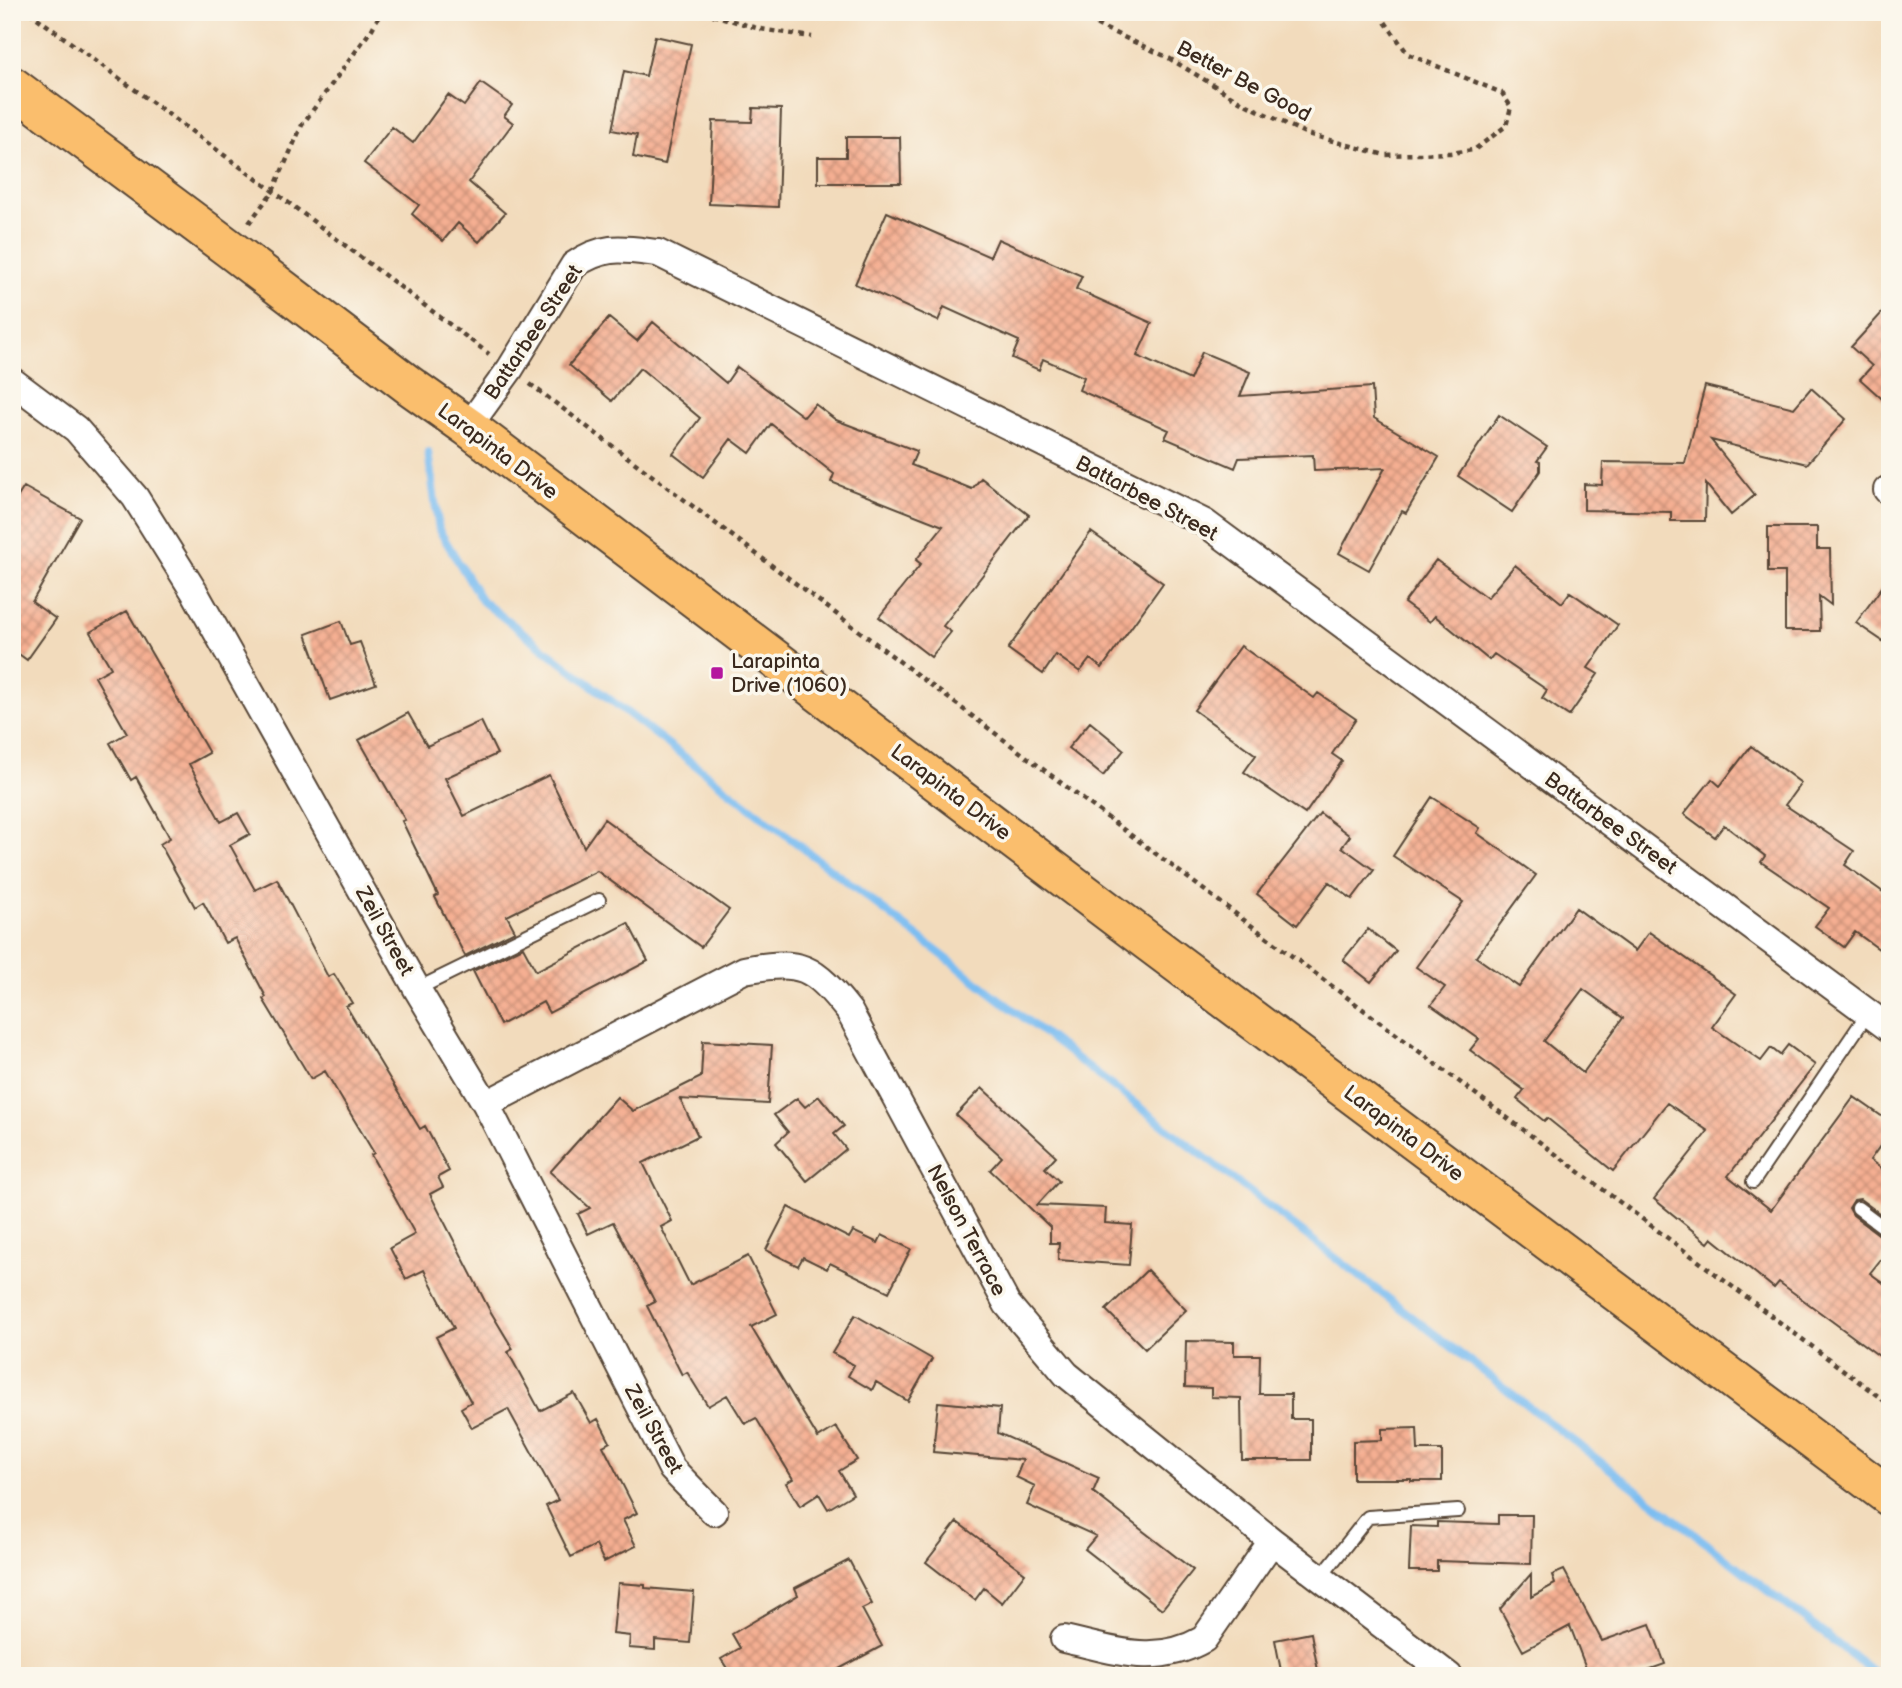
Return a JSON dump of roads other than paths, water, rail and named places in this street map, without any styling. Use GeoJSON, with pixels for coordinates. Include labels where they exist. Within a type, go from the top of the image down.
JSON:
{"type":"FeatureCollection","features":[{"type":"Feature","properties":{"kind":"main road","name":"Larapinta Drive"},"geometry":{"type":"LineString","coordinates":[[12,86],[1890,1497]]}},
{"type":"Feature","properties":{"kind":"street","name":"Battarbee Street"},"geometry":{"type":"LineString","coordinates":[[468,427],[510,369],[573,265],[590,254],[620,248],[659,253],[1205,523],[1890,1029]]}},
{"type":"Feature","properties":{"kind":"street","name":"Zeil Street"},"geometry":{"type":"LineString","coordinates":[[12,381],[76,429],[135,497],[195,593],[417,989],[486,1104],[672,1469],[714,1512]]}},
{"type":"Feature","properties":{"kind":"street","name":"Nelson Terrace"},"geometry":{"type":"LineString","coordinates":[[486,1104],[744,970],[772,965],[803,967],[826,982],[849,1011],[1006,1304],[1066,1374],[1272,1541],[1449,1676]]}},
{"type":"Feature","properties":{"kind":"street"},"geometry":{"type":"LineString","coordinates":[[1064,1639],[1138,1655],[1159,1655],[1187,1648],[1204,1639],[1272,1541]]}},
{"type":"Feature","properties":{"kind":"lane"},"geometry":{"type":"LineString","coordinates":[[417,989],[599,900]]}},
{"type":"Feature","properties":{"kind":"lane"},"geometry":{"type":"LineString","coordinates":[[1753,1182],[1868,1013]]}},
{"type":"Feature","properties":{"kind":"lane"},"geometry":{"type":"LineString","coordinates":[[1858,1208],[1890,1232]]}},
{"type":"Feature","properties":{"kind":"lane"},"geometry":{"type":"LineString","coordinates":[[1320,1578],[1368,1517],[1458,1511]]}},
{"type":"Feature","properties":{"kind":"waterway"},"geometry":{"type":"LineString","coordinates":[[428,452],[439,530],[482,601],[1879,1676]]}},
{"type":"Feature","properties":{"kind":"place","name":"Larapinta Drive (1060)"},"geometry":{"type":"Point","coordinates":[717,673]}}]}
